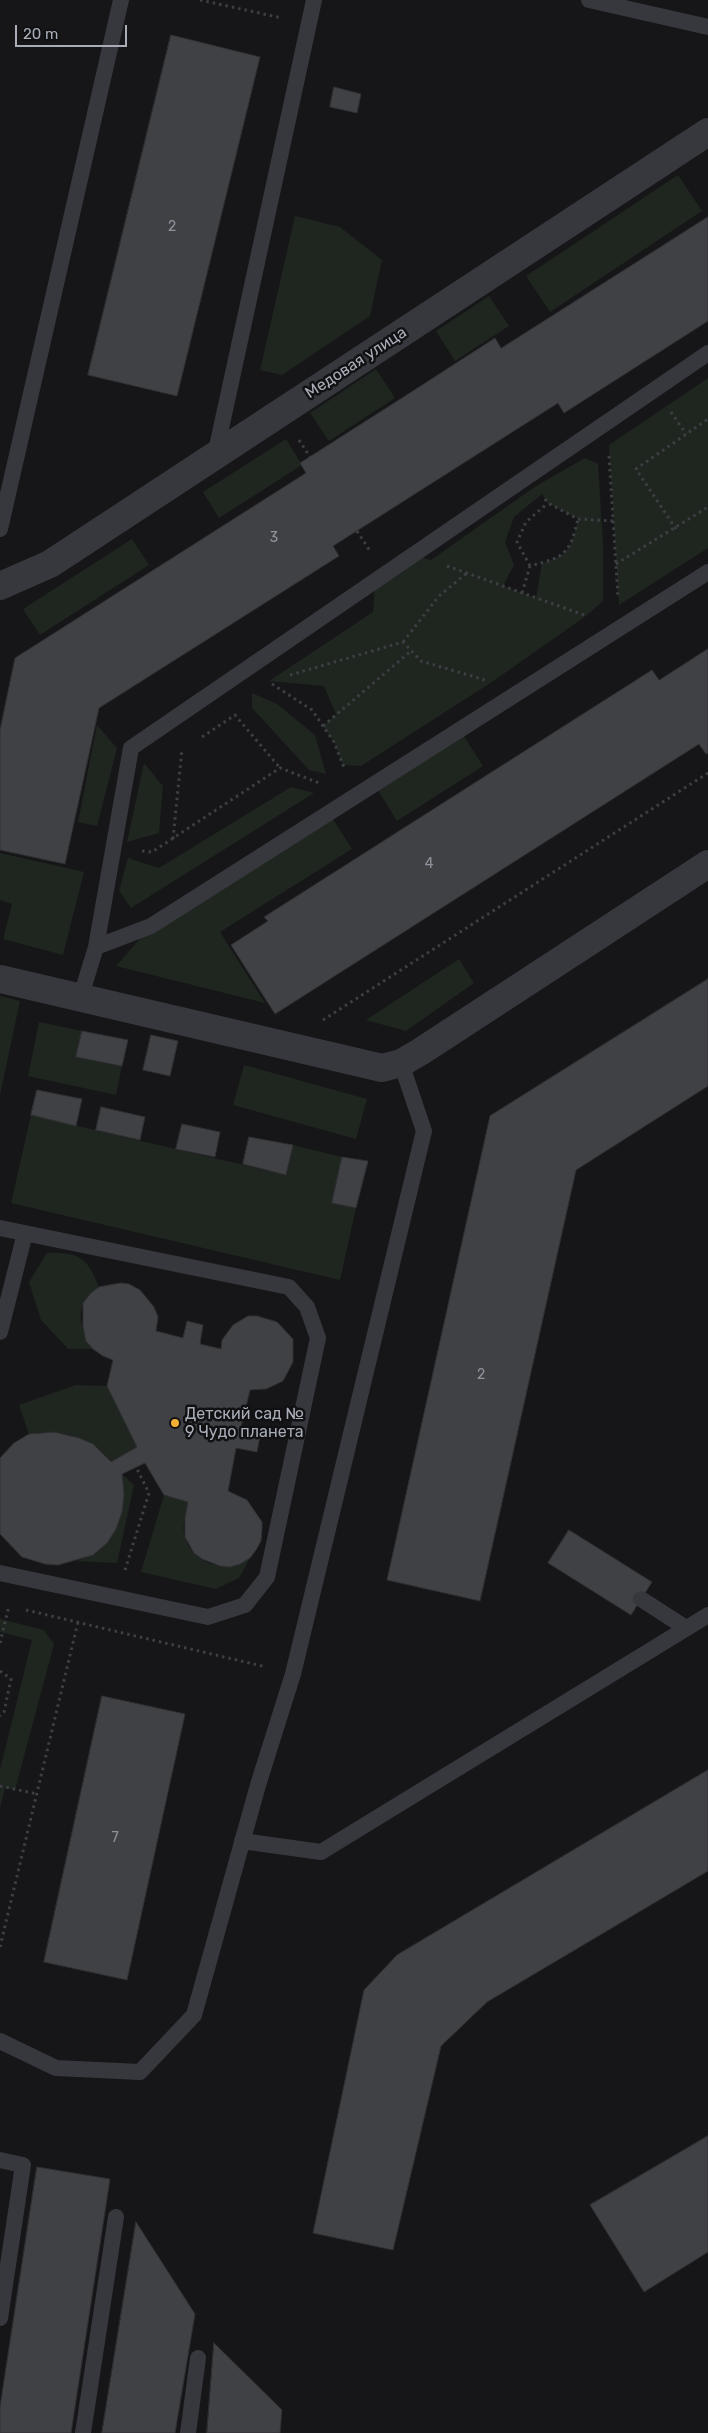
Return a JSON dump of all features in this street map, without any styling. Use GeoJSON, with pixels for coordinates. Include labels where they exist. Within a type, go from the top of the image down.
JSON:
{"type":"FeatureCollection","features":[{"type":"Feature","properties":{"kind":"street","name":"Медовая улица"},"geometry":{"type":"LineString","coordinates":[[0,586],[50,564],[708,132]]}},
{"type":"Feature","properties":{"kind":"street"},"geometry":{"type":"LineString","coordinates":[[0,979],[382,1068],[401,1063],[708,864]]}},
{"type":"Feature","properties":{"kind":"lane"},"geometry":{"type":"LineString","coordinates":[[0,529],[121,0]]}},
{"type":"Feature","properties":{"kind":"lane"},"geometry":{"type":"LineString","coordinates":[[215,456],[314,0]]}},
{"type":"Feature","properties":{"kind":"lane"},"geometry":{"type":"LineString","coordinates":[[589,0],[708,27]]}},
{"type":"Feature","properties":{"kind":"lane"},"geometry":{"type":"LineString","coordinates":[[80,999],[96,947],[131,748],[708,353]]}},
{"type":"Feature","properties":{"kind":"lane"},"geometry":{"type":"LineString","coordinates":[[96,947],[151,926],[708,572]]}},
{"type":"Feature","properties":{"kind":"lane"},"geometry":{"type":"LineString","coordinates":[[0,2041],[56,2068],[140,2072],[194,2015],[242,1840],[293,1674],[424,1131],[401,1063]]}},
{"type":"Feature","properties":{"kind":"lane"},"geometry":{"type":"LineString","coordinates":[[0,1228],[289,1287],[307,1307],[318,1338],[267,1577],[246,1605],[208,1616],[0,1572]]}},
{"type":"Feature","properties":{"kind":"lane"},"geometry":{"type":"LineString","coordinates":[[0,1332],[25,1233]]}},
{"type":"Feature","properties":{"kind":"lane"},"geometry":{"type":"LineString","coordinates":[[641,1599],[686,1628]]}},
{"type":"Feature","properties":{"kind":"lane"},"geometry":{"type":"LineString","coordinates":[[242,1840],[321,1852],[708,1614]]}},
{"type":"Feature","properties":{"kind":"lane"},"geometry":{"type":"LineString","coordinates":[[0,2160],[23,2165],[0,2318]]}},
{"type":"Feature","properties":{"kind":"lane"},"geometry":{"type":"LineString","coordinates":[[84,2433],[116,2217]]}},
{"type":"Feature","properties":{"kind":"lane"},"geometry":{"type":"LineString","coordinates":[[188,2433],[198,2358]]}},
{"type":"Feature","properties":{"kind":"path"},"geometry":{"type":"LineString","coordinates":[[200,0],[292,20]]}},
{"type":"Feature","properties":{"kind":"path"},"geometry":{"type":"LineString","coordinates":[[676,529],[636,469],[708,419]]}},
{"type":"Feature","properties":{"kind":"path"},"geometry":{"type":"LineString","coordinates":[[414,555],[620,628],[607,423]]}},
{"type":"Feature","properties":{"kind":"path"},"geometry":{"type":"LineString","coordinates":[[529,476],[548,503],[578,519],[613,521]]}},
{"type":"Feature","properties":{"kind":"path"},"geometry":{"type":"LineString","coordinates":[[522,593],[530,566],[517,542],[526,522],[548,503]]}},
{"type":"Feature","properties":{"kind":"path"},"geometry":{"type":"LineString","coordinates":[[616,564],[676,529],[708,507]]}},
{"type":"Feature","properties":{"kind":"path"},"geometry":{"type":"LineString","coordinates":[[530,566],[559,558],[573,539],[578,519]]}},
{"type":"Feature","properties":{"kind":"path"},"geometry":{"type":"LineString","coordinates":[[288,676],[403,642],[439,596],[467,573]]}},
{"type":"Feature","properties":{"kind":"path"},"geometry":{"type":"LineString","coordinates":[[403,642],[421,661],[492,682],[510,698]]}},
{"type":"Feature","properties":{"kind":"path"},"geometry":{"type":"LineString","coordinates":[[323,726],[411,651]]}},
{"type":"Feature","properties":{"kind":"path"},"geometry":{"type":"LineString","coordinates":[[278,679],[269,682],[312,710],[334,742],[355,796]]}},
{"type":"Feature","properties":{"kind":"path"},"geometry":{"type":"LineString","coordinates":[[196,740],[235,715],[280,768],[355,796]]}},
{"type":"Feature","properties":{"kind":"path"},"geometry":{"type":"LineString","coordinates":[[173,839],[181,750],[188,745]]}},
{"type":"Feature","properties":{"kind":"path"},"geometry":{"type":"LineString","coordinates":[[114,846],[152,852],[280,768]]}},
{"type":"Feature","properties":{"kind":"path"},"geometry":{"type":"LineString","coordinates":[[305,1050],[318,1023],[708,773]]}},
{"type":"Feature","properties":{"kind":"path"},"geometry":{"type":"LineString","coordinates":[[117,1597],[149,1493],[136,1467]]}},
{"type":"Feature","properties":{"kind":"path"},"geometry":{"type":"LineString","coordinates":[[0,1604],[293,1674]]}},
{"type":"Feature","properties":{"kind":"path"},"geometry":{"type":"LineString","coordinates":[[0,1643],[9,1606]]}},
{"type":"Feature","properties":{"kind":"path"},"geometry":{"type":"LineString","coordinates":[[0,1947],[78,1622]]}},
{"type":"Feature","properties":{"kind":"path"},"geometry":{"type":"LineString","coordinates":[[0,1671],[11,1679],[4,1712],[0,1716]]}},
{"type":"Feature","properties":{"kind":"path"},"geometry":{"type":"LineString","coordinates":[[0,1786],[37,1794]]}},
{"type":"Feature","properties":{"kind":"path"},"geometry":{"type":"LineString","coordinates":[[0,1927],[5,1928]]}},
{"type":"Feature","properties":{"kind":"shaded area"},"geometry":{"type":"Polygon","coordinates":[[[678,175],[702,211],[550,312],[526,276],[678,175]]]}},
{"type":"Feature","properties":{"kind":"shaded area"},"geometry":{"type":"Polygon","coordinates":[[[295,216],[340,227],[382,260],[370,316],[282,375],[260,370],[295,216]]]}},
{"type":"Feature","properties":{"kind":"shaded area"},"geometry":{"type":"Polygon","coordinates":[[[489,296],[509,326],[455,361],[436,331],[489,296]]]}},
{"type":"Feature","properties":{"kind":"shaded area"},"geometry":{"type":"Polygon","coordinates":[[[376,369],[395,398],[329,441],[310,413],[376,369]]]}},
{"type":"Feature","properties":{"kind":"shaded area"},"geometry":{"type":"Polygon","coordinates":[[[708,378],[708,548],[619,605],[609,445],[708,378]]]}},
{"type":"Feature","properties":{"kind":"shaded area"},"geometry":{"type":"Polygon","coordinates":[[[286,439],[302,465],[219,518],[203,492],[286,439]]]}},
{"type":"Feature","properties":{"kind":"shaded area"},"geometry":{"type":"Polygon","coordinates":[[[585,458],[598,464],[603,543],[603,601],[586,616],[492,682],[361,766],[343,765],[334,742],[323,726],[336,714],[324,686],[269,681],[373,612],[375,582],[414,555],[431,560],[536,486],[585,458]],[[542,494],[514,517],[505,542],[514,565],[503,586],[536,598],[542,563],[564,553],[574,536],[578,519],[548,503],[542,494]]]}},
{"type":"Feature","properties":{"kind":"shaded area"},"geometry":{"type":"Polygon","coordinates":[[[132,539],[149,565],[40,635],[23,609],[132,539]]]}},
{"type":"Feature","properties":{"kind":"shaded area"},"geometry":{"type":"Polygon","coordinates":[[[252,693],[277,704],[315,735],[326,774],[309,770],[252,708],[252,693]]]}},
{"type":"Feature","properties":{"kind":"shaded area"},"geometry":{"type":"Polygon","coordinates":[[[97,725],[117,748],[97,826],[78,822],[97,725]]]}},
{"type":"Feature","properties":{"kind":"shaded area"},"geometry":{"type":"Polygon","coordinates":[[[460,730],[483,766],[397,821],[374,784],[460,730]]]}},
{"type":"Feature","properties":{"kind":"shaded area"},"geometry":{"type":"Polygon","coordinates":[[[144,763],[163,786],[159,833],[127,842],[144,763]]]}},
{"type":"Feature","properties":{"kind":"shaded area"},"geometry":{"type":"Polygon","coordinates":[[[291,787],[314,793],[131,908],[119,891],[128,858],[159,868],[291,787]]]}},
{"type":"Feature","properties":{"kind":"shaded area"},"geometry":{"type":"Polygon","coordinates":[[[329,813],[352,849],[220,932],[265,1003],[116,966],[151,926],[329,813]]]}},
{"type":"Feature","properties":{"kind":"shaded area"},"geometry":{"type":"Polygon","coordinates":[[[0,853],[84,872],[63,955],[3,939],[12,904],[0,900],[0,853]]]}},
{"type":"Feature","properties":{"kind":"shaded area"},"geometry":{"type":"Polygon","coordinates":[[[459,959],[474,983],[406,1031],[366,1020],[459,959]]]}},
{"type":"Feature","properties":{"kind":"shaded area"},"geometry":{"type":"Polygon","coordinates":[[[0,996],[20,1001],[0,1095],[0,996]]]}},
{"type":"Feature","properties":{"kind":"shaded area"},"geometry":{"type":"Polygon","coordinates":[[[39,1022],[82,1031],[76,1057],[122,1066],[116,1095],[28,1076],[39,1022]]]}},
{"type":"Feature","properties":{"kind":"shaded area"},"geometry":{"type":"Polygon","coordinates":[[[244,1065],[367,1099],[356,1139],[233,1105],[244,1065]]]}},
{"type":"Feature","properties":{"kind":"shaded area"},"geometry":{"type":"Polygon","coordinates":[[[31,1115],[286,1175],[293,1145],[342,1157],[332,1202],[356,1208],[340,1280],[11,1203],[31,1115]]]}},
{"type":"Feature","properties":{"kind":"shaded area"},"geometry":{"type":"Polygon","coordinates":[[[47,1253],[75,1255],[81,1258],[95,1277],[99,1287],[84,1302],[81,1313],[84,1333],[93,1349],[68,1349],[41,1320],[29,1282],[47,1253]]]}},
{"type":"Feature","properties":{"kind":"shaded area"},"geometry":{"type":"Polygon","coordinates":[[[76,1385],[107,1386],[137,1447],[111,1462],[93,1447],[74,1436],[53,1432],[29,1434],[19,1405],[76,1385]]]}},
{"type":"Feature","properties":{"kind":"shaded area"},"geometry":{"type":"Polygon","coordinates":[[[122,1474],[134,1485],[117,1563],[77,1561],[102,1546],[116,1527],[122,1503],[122,1474]]]}},
{"type":"Feature","properties":{"kind":"shaded area"},"geometry":{"type":"Polygon","coordinates":[[[164,1495],[188,1502],[184,1533],[189,1547],[196,1555],[212,1564],[221,1566],[241,1563],[250,1558],[239,1578],[216,1589],[141,1572],[164,1495]]]}},
{"type":"Feature","properties":{"kind":"shaded area"},"geometry":{"type":"Polygon","coordinates":[[[0,1619],[44,1630],[54,1644],[15,1790],[5,1788],[0,1808],[0,1770],[32,1640],[0,1632],[0,1619]]]}},
{"type":"Feature","properties":{"kind":"building"},"geometry":{"type":"Polygon","coordinates":[[[171,35],[260,57],[177,396],[88,375],[171,35]]]}},
{"type":"Feature","properties":{"kind":"building"},"geometry":{"type":"Polygon","coordinates":[[[334,87],[361,94],[357,113],[330,107],[334,87]]]}},
{"type":"Feature","properties":{"kind":"building"},"geometry":{"type":"Polygon","coordinates":[[[708,217],[708,321],[564,413],[558,403],[333,546],[339,556],[99,708],[65,864],[0,850],[0,730],[15,658],[306,473],[300,463],[495,338],[501,348],[708,217]]]}},
{"type":"Feature","properties":{"kind":"building"},"geometry":{"type":"Polygon","coordinates":[[[708,649],[708,753],[706,754],[699,744],[275,1014],[231,945],[268,921],[264,917],[652,670],[659,680],[708,649]]]}},
{"type":"Feature","properties":{"kind":"building"},"geometry":{"type":"Polygon","coordinates":[[[708,979],[708,1086],[576,1170],[480,1601],[387,1580],[490,1116],[708,979]]]}},
{"type":"Feature","properties":{"kind":"building"},"geometry":{"type":"Polygon","coordinates":[[[82,1031],[128,1040],[122,1066],[76,1057],[82,1031]]]}},
{"type":"Feature","properties":{"kind":"building"},"geometry":{"type":"Polygon","coordinates":[[[151,1035],[178,1041],[170,1076],[143,1070],[151,1035]]]}},
{"type":"Feature","properties":{"kind":"building"},"geometry":{"type":"Polygon","coordinates":[[[37,1090],[82,1099],[76,1126],[31,1115],[37,1090]]]}},
{"type":"Feature","properties":{"kind":"building"},"geometry":{"type":"Polygon","coordinates":[[[101,1107],[145,1117],[140,1140],[96,1130],[101,1107]]]}},
{"type":"Feature","properties":{"kind":"building"},"geometry":{"type":"Polygon","coordinates":[[[182,1124],[220,1132],[215,1157],[176,1149],[182,1124]]]}},
{"type":"Feature","properties":{"kind":"building"},"geometry":{"type":"Polygon","coordinates":[[[249,1137],[293,1145],[286,1175],[243,1164],[249,1137]]]}},
{"type":"Feature","properties":{"kind":"building"},"geometry":{"type":"Polygon","coordinates":[[[342,1157],[368,1161],[356,1208],[332,1203],[342,1157]]]}},
{"type":"Feature","properties":{"kind":"building"},"geometry":{"type":"Polygon","coordinates":[[[121,1283],[129,1284],[140,1290],[154,1307],[158,1317],[156,1331],[183,1338],[187,1321],[203,1325],[200,1344],[221,1349],[222,1340],[233,1325],[248,1316],[257,1316],[277,1322],[293,1339],[293,1362],[283,1381],[266,1389],[250,1390],[240,1431],[260,1436],[257,1452],[236,1448],[228,1491],[247,1500],[262,1522],[262,1530],[261,1541],[256,1550],[250,1558],[240,1564],[230,1567],[220,1566],[202,1559],[194,1553],[185,1537],[185,1518],[188,1502],[164,1495],[145,1463],[122,1474],[124,1495],[122,1512],[116,1529],[107,1543],[93,1555],[58,1565],[45,1564],[22,1557],[0,1534],[0,1458],[14,1443],[29,1434],[54,1432],[79,1438],[93,1444],[111,1462],[137,1447],[107,1386],[113,1360],[93,1349],[86,1341],[83,1327],[83,1303],[91,1293],[99,1287],[121,1283]]]}},
{"type":"Feature","properties":{"kind":"building"},"geometry":{"type":"Polygon","coordinates":[[[569,1530],[652,1582],[631,1615],[548,1563],[569,1530]]]}},
{"type":"Feature","properties":{"kind":"building"},"geometry":{"type":"Polygon","coordinates":[[[102,1696],[185,1714],[127,1980],[44,1962],[102,1696]]]}},
{"type":"Feature","properties":{"kind":"building"},"geometry":{"type":"Polygon","coordinates":[[[708,1770],[708,1871],[487,2002],[441,2046],[393,2250],[313,2233],[364,1990],[397,1955],[708,1770]]]}},
{"type":"Feature","properties":{"kind":"building"},"geometry":{"type":"Polygon","coordinates":[[[708,2136],[708,2252],[644,2292],[590,2205],[708,2136]]]}},
{"type":"Feature","properties":{"kind":"building"},"geometry":{"type":"Polygon","coordinates":[[[37,2167],[110,2179],[71,2433],[0,2433],[0,2407],[37,2167]]]}},
{"type":"Feature","properties":{"kind":"building"},"geometry":{"type":"Polygon","coordinates":[[[136,2222],[195,2314],[175,2433],[102,2433],[136,2222]]]}},
{"type":"Feature","properties":{"kind":"building"},"geometry":{"type":"Polygon","coordinates":[[[214,2343],[282,2410],[280,2433],[207,2433],[214,2343]]]}},
{"type":"Feature","properties":{"kind":"place","name":"Детский сад № 9 Чудо планета"},"geometry":{"type":"Point","coordinates":[175,1423]}}]}
